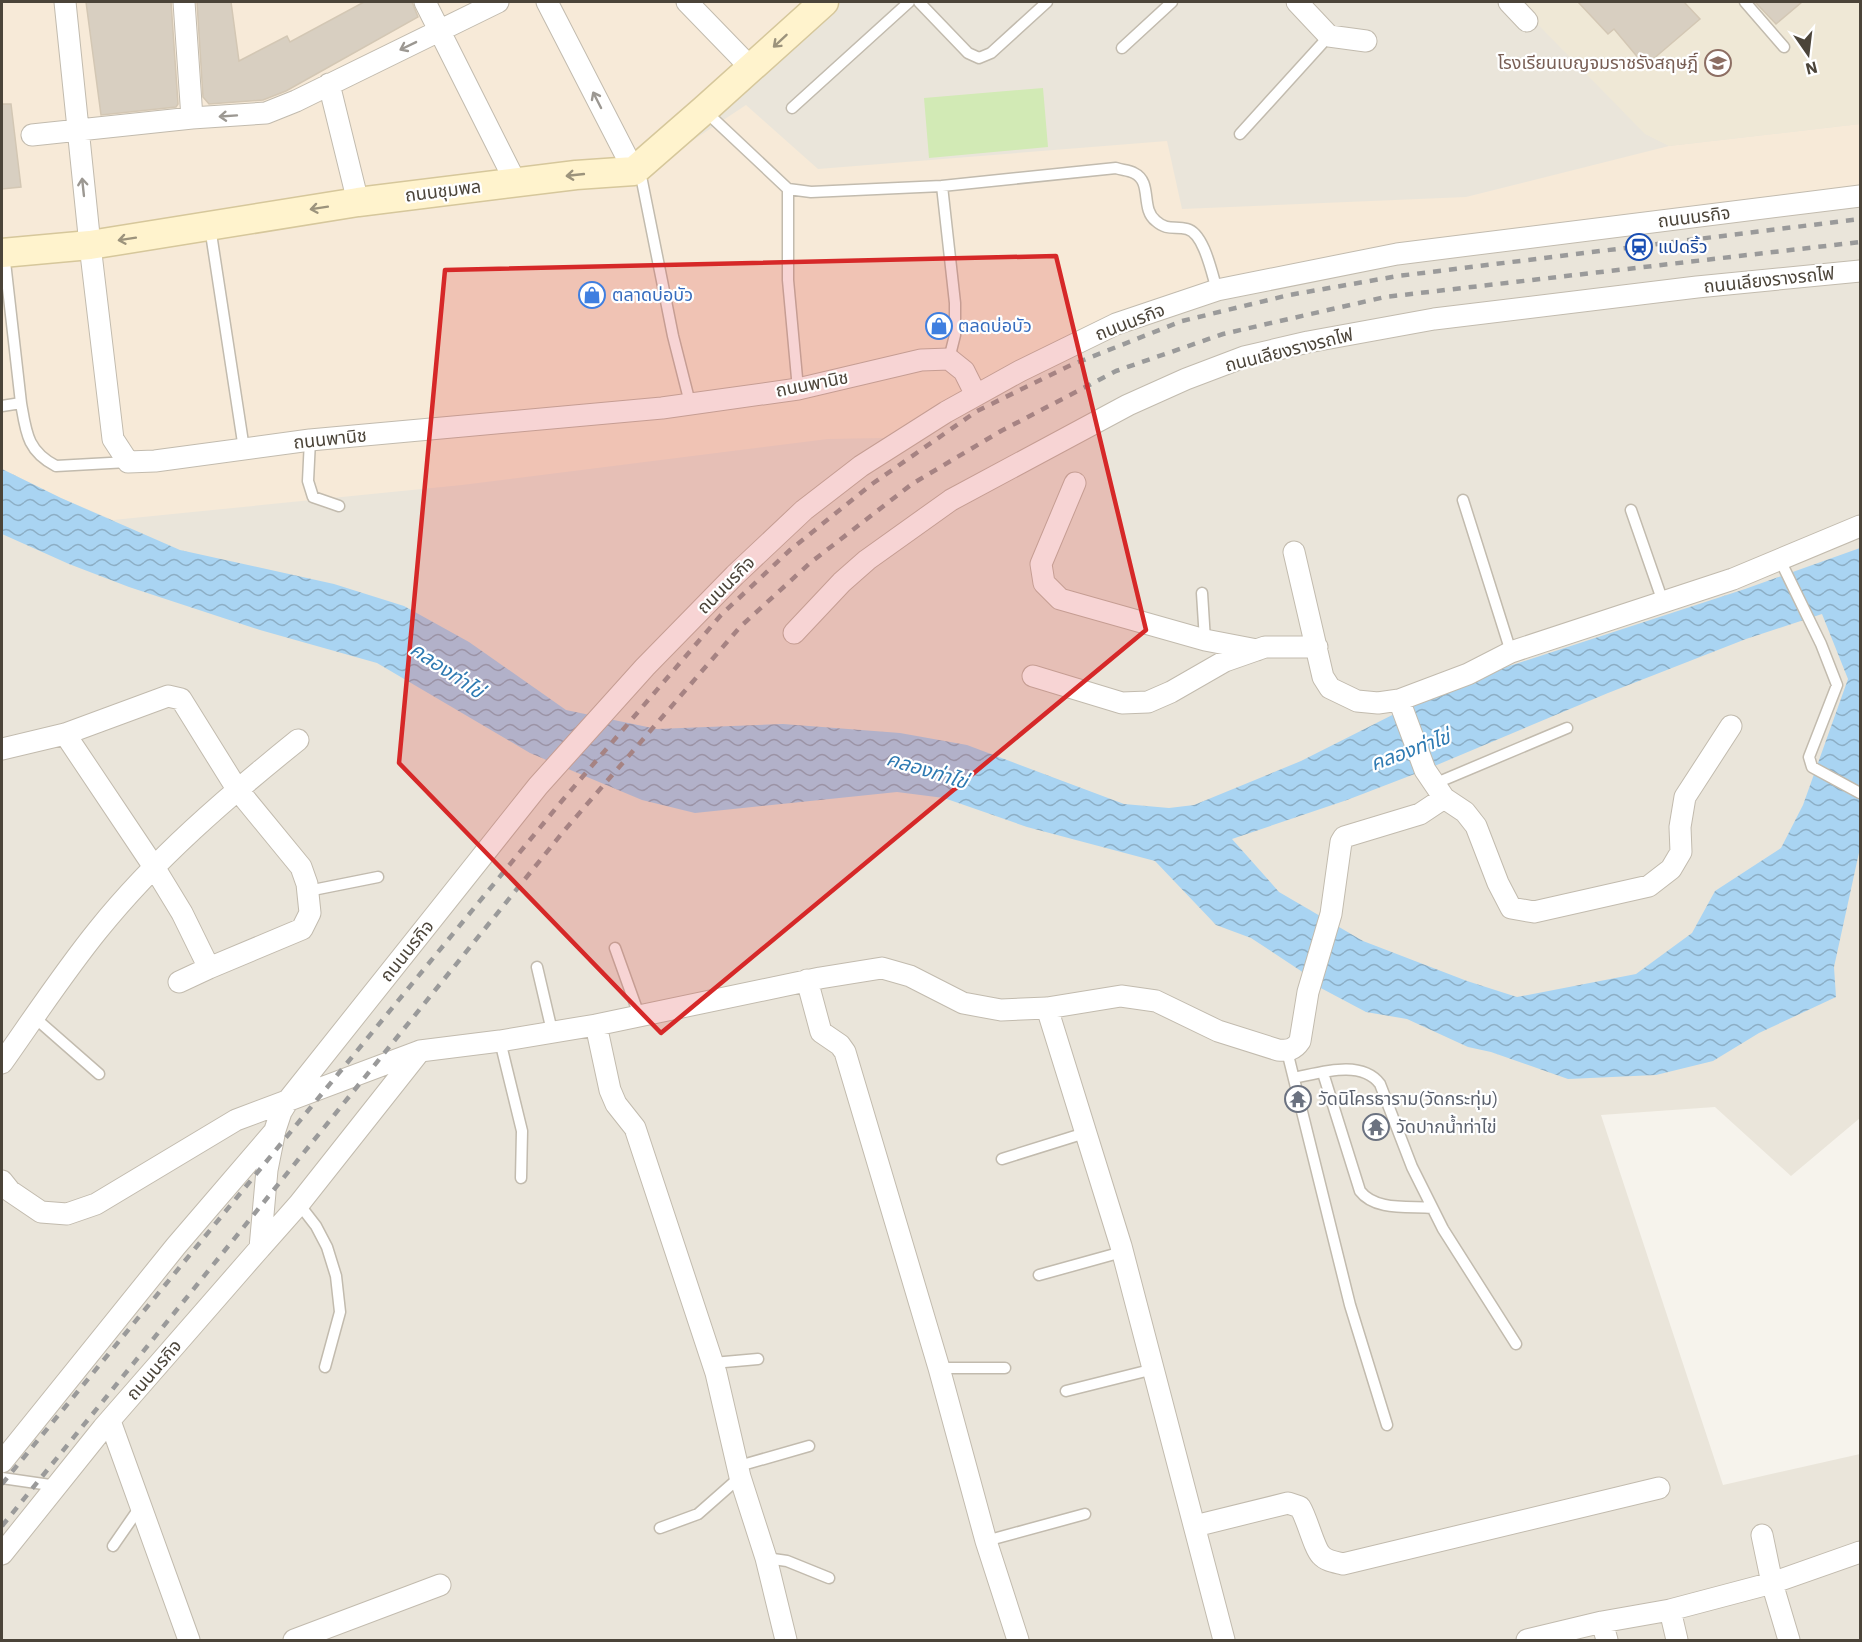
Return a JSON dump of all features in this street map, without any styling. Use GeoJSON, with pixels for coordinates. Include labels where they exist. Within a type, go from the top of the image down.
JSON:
{"type":"FeatureCollection","features":[{"type":"Feature","properties":{"kind":"main road"},"geometry":{"type":"LineString","coordinates":[[634,171],[824,2]]}},
{"type":"Feature","properties":{"kind":"main road","name":"ถนนชุมพล"},"geometry":{"type":"LineString","coordinates":[[3,253],[90,245],[358,202],[576,175],[634,171]]}},
{"type":"Feature","properties":{"kind":"street"},"geometry":{"type":"LineString","coordinates":[[65,2],[77,131],[112,440],[128,462]]}},
{"type":"Feature","properties":{"kind":"street"},"geometry":{"type":"LineString","coordinates":[[184,2],[192,118]]}},
{"type":"Feature","properties":{"kind":"street"},"geometry":{"type":"LineString","coordinates":[[425,2],[516,183]]}},
{"type":"Feature","properties":{"kind":"street"},"geometry":{"type":"LineString","coordinates":[[32,135],[192,118],[266,113],[296,101],[498,2]]}},
{"type":"Feature","properties":{"kind":"street"},"geometry":{"type":"LineString","coordinates":[[547,2],[634,171]]}},
{"type":"Feature","properties":{"kind":"street"},"geometry":{"type":"LineString","coordinates":[[687,2],[751,68]]}},
{"type":"Feature","properties":{"kind":"street"},"geometry":{"type":"LineString","coordinates":[[1509,2],[1527,21]]}},
{"type":"Feature","properties":{"kind":"street"},"geometry":{"type":"LineString","coordinates":[[1302,3],[1329,36],[1365,41]]}},
{"type":"Feature","properties":{"kind":"street"},"geometry":{"type":"LineString","coordinates":[[329,84],[358,202]]}},
{"type":"Feature","properties":{"kind":"street","name":"ถนนนรกิจ"},"geometry":{"type":"LineString","coordinates":[[2,1554],[110,1421],[260,1248],[267,1170],[275,1130],[281,1112],[289,1100],[538,786],[645,667],[735,574],[804,510],[861,466],[946,412],[1020,371],[1116,324],[1216,290],[1397,254],[1860,196]]}},
{"type":"Feature","properties":{"kind":"street","name":"ถนนเลียงรางรถไฟ"},"geometry":{"type":"LineString","coordinates":[[794,633],[842,582],[867,560],[951,500],[1128,405],[1186,379],[1244,357],[1308,342],[1434,319],[1697,287],[1860,272]]}},
{"type":"Feature","properties":{"kind":"street"},"geometry":{"type":"LineString","coordinates":[[949,359],[964,371],[976,395]]}},
{"type":"Feature","properties":{"kind":"street","name":"ถนนพานิช"},"geometry":{"type":"LineString","coordinates":[[128,462],[155,462],[310,440],[642,410],[798,389],[921,360],[949,359]]}},
{"type":"Feature","properties":{"kind":"street"},"geometry":{"type":"LineString","coordinates":[[1075,483],[1041,564],[1044,583],[1060,599],[1205,640],[1257,650]]}},
{"type":"Feature","properties":{"kind":"street"},"geometry":{"type":"LineString","coordinates":[[1294,552],[1323,677],[1330,688],[1357,701],[1378,703],[1399,701],[1468,674],[1511,652],[1733,579],[1784,566],[1860,526]]}},
{"type":"Feature","properties":{"kind":"street"},"geometry":{"type":"LineString","coordinates":[[1033,676],[1122,703],[1148,702],[1225,662],[1266,647],[1317,647]]}},
{"type":"Feature","properties":{"kind":"street"},"geometry":{"type":"LineString","coordinates":[[2,749],[65,734],[168,696],[181,699],[237,789],[301,867],[308,891],[310,913],[302,929],[180,982]]}},
{"type":"Feature","properties":{"kind":"street"},"geometry":{"type":"LineString","coordinates":[[1399,701],[1434,784],[1465,812],[1476,826],[1498,883],[1511,908],[1534,912],[1648,886],[1671,869],[1681,852],[1680,827],[1685,797],[1731,726]]}},
{"type":"Feature","properties":{"kind":"street"},"geometry":{"type":"LineString","coordinates":[[65,734],[154,867],[182,914],[209,968]]}},
{"type":"Feature","properties":{"kind":"street"},"geometry":{"type":"LineString","coordinates":[[2,1063],[98,930],[154,867],[237,789],[298,740]]}},
{"type":"Feature","properties":{"kind":"street"},"geometry":{"type":"LineString","coordinates":[[2,1181],[10,1191],[41,1212],[68,1214],[96,1204],[236,1120],[420,1051],[596,1025],[807,980],[882,968],[910,976],[963,1003],[1001,1010],[1047,1008],[1121,996],[1156,1001],[1218,1031],[1287,1051],[1296,1047],[1300,1041],[1308,992],[1331,914],[1341,842],[1344,837],[1420,814],[1434,784]]}},
{"type":"Feature","properties":{"kind":"street"},"geometry":{"type":"LineString","coordinates":[[807,980],[819,1029],[840,1045],[845,1052],[939,1368],[986,1541],[1018,1641]]}},
{"type":"Feature","properties":{"kind":"street"},"geometry":{"type":"LineString","coordinates":[[1047,1008],[1122,1252],[1224,1641]]}},
{"type":"Feature","properties":{"kind":"street"},"geometry":{"type":"LineString","coordinates":[[596,1025],[610,1090],[616,1104],[635,1128],[712,1363],[739,1472],[766,1558],[786,1641]]}},
{"type":"Feature","properties":{"kind":"street"},"geometry":{"type":"LineString","coordinates":[[260,1248],[299,1204],[420,1051]]}},
{"type":"Feature","properties":{"kind":"street"},"geometry":{"type":"LineString","coordinates":[[2,1462],[176,1246],[275,1130]]}},
{"type":"Feature","properties":{"kind":"street"},"geometry":{"type":"LineString","coordinates":[[110,1421],[189,1641]]}},
{"type":"Feature","properties":{"kind":"street"},"geometry":{"type":"LineString","coordinates":[[1195,1526],[1288,1503],[1300,1506],[1320,1554],[1330,1561],[1342,1564],[1659,1488]]}},
{"type":"Feature","properties":{"kind":"street"},"geometry":{"type":"LineString","coordinates":[[1762,1535],[1772,1583],[1789,1641]]}},
{"type":"Feature","properties":{"kind":"street"},"geometry":{"type":"LineString","coordinates":[[1527,1641],[1605,1631],[1670,1610],[1772,1583],[1860,1552]]}},
{"type":"Feature","properties":{"kind":"street"},"geometry":{"type":"LineString","coordinates":[[294,1641],[331,1634],[440,1585]]}},
{"type":"Feature","properties":{"kind":"street"},"geometry":{"type":"LineString","coordinates":[[1670,1610],[1677,1641]]}},
{"type":"Feature","properties":{"kind":"lane"},"geometry":{"type":"LineString","coordinates":[[792,108],[909,2]]}},
{"type":"Feature","properties":{"kind":"lane"},"geometry":{"type":"LineString","coordinates":[[919,2],[968,53],[979,58],[991,53],[1047,2]]}},
{"type":"Feature","properties":{"kind":"lane"},"geometry":{"type":"LineString","coordinates":[[1122,48],[1172,2]]}},
{"type":"Feature","properties":{"kind":"lane"},"geometry":{"type":"LineString","coordinates":[[1745,2],[1784,47]]}},
{"type":"Feature","properties":{"kind":"lane"},"geometry":{"type":"LineString","coordinates":[[1240,134],[1329,36]]}},
{"type":"Feature","properties":{"kind":"lane"},"geometry":{"type":"LineString","coordinates":[[704,110],[788,189],[811,192],[942,186],[1116,168],[1135,173],[1144,182],[1148,211],[1155,221],[1171,229],[1187,229],[1197,235],[1204,249],[1216,290]]}},
{"type":"Feature","properties":{"kind":"lane"},"geometry":{"type":"LineString","coordinates":[[634,171],[642,181],[673,336],[690,403]]}},
{"type":"Feature","properties":{"kind":"lane"},"geometry":{"type":"LineString","coordinates":[[942,186],[955,303],[955,335],[949,359]]}},
{"type":"Feature","properties":{"kind":"lane"},"geometry":{"type":"LineString","coordinates":[[788,189],[788,280],[798,389]]}},
{"type":"Feature","properties":{"kind":"lane"},"geometry":{"type":"LineString","coordinates":[[210,226],[244,449]]}},
{"type":"Feature","properties":{"kind":"lane"},"geometry":{"type":"LineString","coordinates":[[3,253],[21,403],[27,436],[36,452],[56,466],[128,462]]}},
{"type":"Feature","properties":{"kind":"lane"},"geometry":{"type":"LineString","coordinates":[[2,406],[21,403]]}},
{"type":"Feature","properties":{"kind":"lane"},"geometry":{"type":"LineString","coordinates":[[310,440],[308,482],[314,497],[339,506]]}},
{"type":"Feature","properties":{"kind":"lane"},"geometry":{"type":"LineString","coordinates":[[1463,500],[1511,652]]}},
{"type":"Feature","properties":{"kind":"lane"},"geometry":{"type":"LineString","coordinates":[[1631,510],[1663,602]]}},
{"type":"Feature","properties":{"kind":"lane"},"geometry":{"type":"LineString","coordinates":[[1784,566],[1835,675],[1836,690],[1809,757],[1810,765],[1860,793]]}},
{"type":"Feature","properties":{"kind":"lane"},"geometry":{"type":"LineString","coordinates":[[1202,593],[1205,640]]}},
{"type":"Feature","properties":{"kind":"lane"},"geometry":{"type":"LineString","coordinates":[[1434,784],[1567,728]]}},
{"type":"Feature","properties":{"kind":"lane"},"geometry":{"type":"LineString","coordinates":[[308,891],[378,877]]}},
{"type":"Feature","properties":{"kind":"lane"},"geometry":{"type":"LineString","coordinates":[[615,948],[639,1014]]}},
{"type":"Feature","properties":{"kind":"lane"},"geometry":{"type":"LineString","coordinates":[[537,968],[552,1031]]}},
{"type":"Feature","properties":{"kind":"lane"},"geometry":{"type":"LineString","coordinates":[[34,1017],[99,1074]]}},
{"type":"Feature","properties":{"kind":"lane"},"geometry":{"type":"LineString","coordinates":[[500,1041],[522,1131],[521,1178]]}},
{"type":"Feature","properties":{"kind":"lane"},"geometry":{"type":"LineString","coordinates":[[1287,1051],[1350,1305],[1387,1425]]}},
{"type":"Feature","properties":{"kind":"lane"},"geometry":{"type":"LineString","coordinates":[[1294,1078],[1340,1070],[1363,1071],[1374,1077],[1380,1084],[1412,1167],[1432,1208],[1516,1344]]}},
{"type":"Feature","properties":{"kind":"lane"},"geometry":{"type":"LineString","coordinates":[[1323,1073],[1360,1191],[1366,1199],[1382,1204],[1432,1208]]}},
{"type":"Feature","properties":{"kind":"lane"},"geometry":{"type":"LineString","coordinates":[[1002,1159],[1084,1133]]}},
{"type":"Feature","properties":{"kind":"lane"},"geometry":{"type":"LineString","coordinates":[[299,1204],[316,1226],[327,1247],[336,1276],[340,1312],[325,1367]]}},
{"type":"Feature","properties":{"kind":"lane"},"geometry":{"type":"LineString","coordinates":[[1039,1275],[1122,1252]]}},
{"type":"Feature","properties":{"kind":"lane"},"geometry":{"type":"LineString","coordinates":[[712,1363],[758,1359]]}},
{"type":"Feature","properties":{"kind":"lane"},"geometry":{"type":"LineString","coordinates":[[939,1368],[1005,1368]]}},
{"type":"Feature","properties":{"kind":"lane"},"geometry":{"type":"LineString","coordinates":[[1066,1391],[1154,1369]]}},
{"type":"Feature","properties":{"kind":"lane"},"geometry":{"type":"LineString","coordinates":[[660,1528],[698,1514],[739,1472],[809,1446]]}},
{"type":"Feature","properties":{"kind":"lane"},"geometry":{"type":"LineString","coordinates":[[2,1478],[57,1486]]}},
{"type":"Feature","properties":{"kind":"lane"},"geometry":{"type":"LineString","coordinates":[[113,1546],[140,1507]]}},
{"type":"Feature","properties":{"kind":"lane"},"geometry":{"type":"LineString","coordinates":[[986,1541],[1085,1514]]}},
{"type":"Feature","properties":{"kind":"lane"},"geometry":{"type":"LineString","coordinates":[[766,1558],[787,1561],[829,1578]]}},
{"type":"Feature","properties":{"kind":"highlighted area"},"geometry":{"type":"Polygon","coordinates":[[[1056,256],[1146,630],[661,1033],[399,763],[445,270],[1056,256]]]}},
{"type":"Feature","properties":{"kind":"shaded area"},"geometry":{"type":"Polygon","coordinates":[[[2,2],[1860,2],[1860,1118],[1791,1176],[1715,1107],[1601,1115],[1723,1485],[1860,1454],[1860,1640],[2,1640],[2,2]]]}},
{"type":"Feature","properties":{"kind":"shaded area"},"geometry":{"type":"Polygon","coordinates":[[[2,2],[810,2],[636,158],[68,240],[2,240],[2,2]]]}},
{"type":"Feature","properties":{"kind":"shaded area","name":"โรงเรียนเบญจมราชรังสฤษฎิ์"},"geometry":{"type":"Polygon","coordinates":[[[1516,2],[1860,2],[1860,124],[1669,146],[1645,134],[1516,2]]]}},
{"type":"Feature","properties":{"kind":"shaded area","name":"ตลาดบ่อบัว"},"geometry":{"type":"Polygon","coordinates":[[[746,105],[818,169],[1167,141],[1182,209],[1466,197],[1669,146],[1860,124],[1860,188],[1464,240],[1111,317],[884,438],[828,439],[462,485],[113,520],[2,469],[2,266],[633,180],[746,105]]]}},
{"type":"Feature","properties":{"kind":"green space"},"geometry":{"type":"Polygon","coordinates":[[[1043,88],[1048,147],[929,158],[924,98],[1043,88]]]}},
{"type":"Feature","properties":{"kind":"water","name":"คลองท่าไข่"},"geometry":{"type":"Polygon","coordinates":[[[2,469],[61,498],[180,550],[334,584],[404,606],[469,642],[566,710],[657,729],[783,724],[900,733],[967,745],[1124,804],[1169,808],[1194,805],[1301,761],[1424,699],[1491,672],[1745,589],[1860,548],[1860,848],[1834,967],[1836,997],[1759,1033],[1713,1061],[1656,1075],[1568,1079],[1491,1052],[1468,1047],[1407,1019],[1366,1012],[1317,986],[1301,971],[1251,938],[1216,925],[1155,861],[1027,827],[944,798],[897,792],[695,813],[642,800],[530,753],[377,663],[260,630],[129,587],[69,564],[2,534],[2,469]],[[1822,614],[1746,639],[1608,693],[1425,770],[1347,800],[1232,839],[1279,892],[1363,941],[1467,981],[1517,997],[1636,974],[1692,933],[1715,891],[1781,848],[1803,805],[1848,679],[1822,614]]]}},
{"type":"Feature","properties":{"kind":"building"},"geometry":{"type":"Polygon","coordinates":[[[86,2],[171,2],[178,104],[176,107],[101,115],[86,2]]]}},
{"type":"Feature","properties":{"kind":"building"},"geometry":{"type":"Polygon","coordinates":[[[197,2],[231,2],[239,61],[287,36],[290,42],[364,2],[412,2],[418,17],[286,91],[263,100],[209,104],[203,97],[197,2]]]}},
{"type":"Feature","properties":{"kind":"building"},"geometry":{"type":"Polygon","coordinates":[[[1578,2],[1684,2],[1700,19],[1645,66],[1614,29],[1608,34],[1578,2]]]}},
{"type":"Feature","properties":{"kind":"building"},"geometry":{"type":"Polygon","coordinates":[[[1755,2],[1802,2],[1776,24],[1755,2]]]}},
{"type":"Feature","properties":{"kind":"building"},"geometry":{"type":"Polygon","coordinates":[[[2,104],[11,104],[21,187],[2,189],[2,104]]]}},
{"type":"Feature","properties":{"kind":"railway"},"geometry":{"type":"LineString","coordinates":[[2,1484],[561,802],[721,615],[790,550],[872,484],[977,411],[1071,365],[1182,321],[1289,295],[1398,276],[1860,219]]}},
{"type":"Feature","properties":{"kind":"railway"},"geometry":{"type":"LineString","coordinates":[[2,1526],[563,832],[740,627],[810,563],[912,484],[1001,431],[1116,371],[1223,334],[1385,297],[1860,242]]}},
{"type":"Feature","properties":{"kind":"place","name":"โรงเรียนเบญจมราชรังสฤษฎิ์"},"geometry":{"type":"Point","coordinates":[1718,63]}},
{"type":"Feature","properties":{"kind":"place","name":"แปดริ้ว"},"geometry":{"type":"Point","coordinates":[1639,247]}},
{"type":"Feature","properties":{"kind":"place","name":"ตลาดบ่อบัว"},"geometry":{"type":"Point","coordinates":[592,295]}},
{"type":"Feature","properties":{"kind":"place","name":"ตลดบ่อบัว"},"geometry":{"type":"Point","coordinates":[939,326]}},
{"type":"Feature","properties":{"kind":"place","name":"วัดนิโครธาราม(วัดกระทุ่ม)"},"geometry":{"type":"Point","coordinates":[1298,1099]}},
{"type":"Feature","properties":{"kind":"place","name":"วัดปากน้ำท่าไข่"},"geometry":{"type":"Point","coordinates":[1376,1127]}}]}
